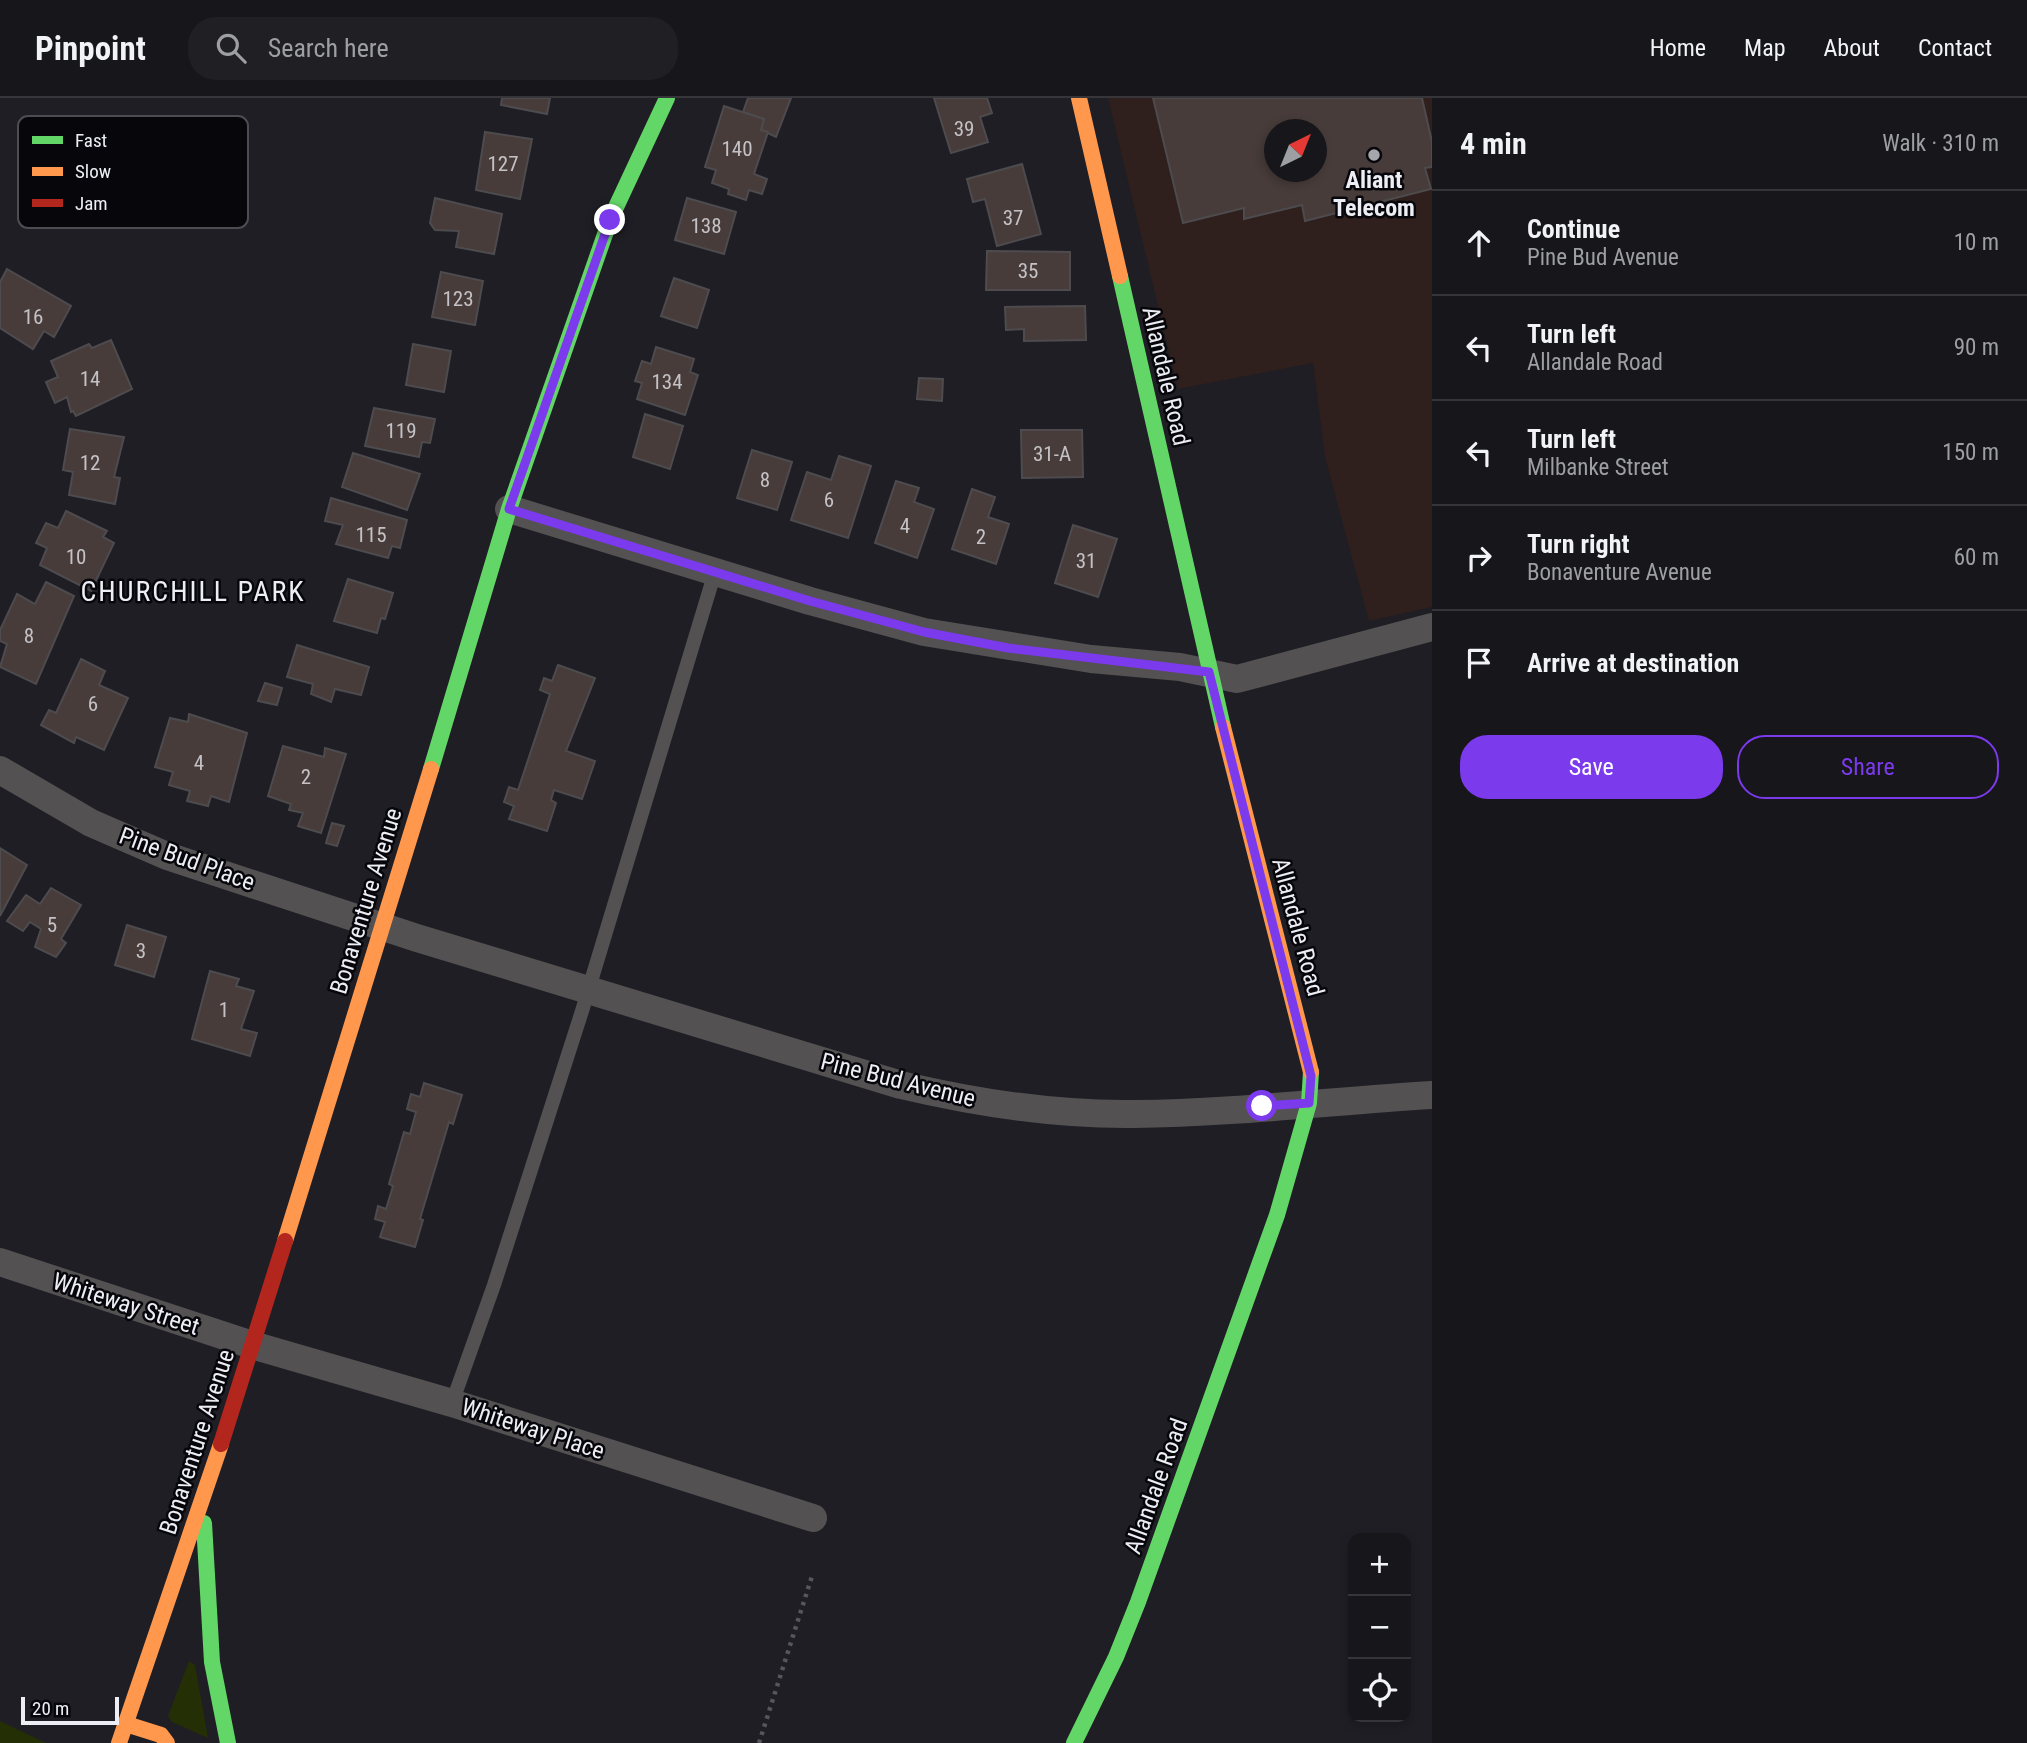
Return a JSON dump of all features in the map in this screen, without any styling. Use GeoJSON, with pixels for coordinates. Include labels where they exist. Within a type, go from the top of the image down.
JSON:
{"type":"FeatureCollection","features":[{"type":"Feature","properties":{"kind":"street","name":"Bonaventure Avenue"},"geometry":{"type":"LineString","coordinates":[[119,1743],[203,1502],[383,926],[509,509],[610,220],[667,98]]}},
{"type":"Feature","properties":{"kind":"street","name":"Allandale Road"},"geometry":{"type":"LineString","coordinates":[[1074,1743],[1116,1657],[1162,1538],[1278,1215],[1309,1103],[1311,1076],[1209,672],[1079,98]]}},
{"type":"Feature","properties":{"kind":"street"},"geometry":{"type":"LineString","coordinates":[[509,509],[924,632],[1079,658],[1209,672],[1237,678],[1254,676],[1432,627]]}},
{"type":"Feature","properties":{"kind":"street","name":"Pine Bud Place"},"geometry":{"type":"LineString","coordinates":[[0,770],[91,822],[167,856],[383,926]]}},
{"type":"Feature","properties":{"kind":"street","name":"Pine Bud Avenue"},"geometry":{"type":"LineString","coordinates":[[383,926],[901,1086],[954,1098],[1076,1112],[1134,1114],[1432,1094]]}},
{"type":"Feature","properties":{"kind":"street","name":"Whiteway Street"},"geometry":{"type":"LineString","coordinates":[[0,1262],[252,1345]]}},
{"type":"Feature","properties":{"kind":"street","name":"Whiteway Place"},"geometry":{"type":"LineString","coordinates":[[252,1345],[452,1403],[813,1518]]}},
{"type":"Feature","properties":{"kind":"street"},"geometry":{"type":"LineString","coordinates":[[203,1502],[212,1662],[228,1743]]}},
{"type":"Feature","properties":{"kind":"street"},"geometry":{"type":"LineString","coordinates":[[125,1724],[161,1735],[167,1743]]}},
{"type":"Feature","properties":{"kind":"lane"},"geometry":{"type":"LineString","coordinates":[[452,1403],[494,1285],[588,990],[715,572]]}},
{"type":"Feature","properties":{"kind":"path"},"geometry":{"type":"LineString","coordinates":[[759,1743],[813,1573]]}},
{"type":"Feature","properties":{"kind":"shaded area"},"geometry":{"type":"Polygon","coordinates":[[[1108,98],[1432,98],[1432,607],[1369,621],[1325,457],[1313,363],[1178,389],[1108,98]]]}},
{"type":"Feature","properties":{"kind":"green space"},"geometry":{"type":"Polygon","coordinates":[[[189,1661],[195,1665],[208,1738],[172,1722],[168,1716],[189,1661]]]}},
{"type":"Feature","properties":{"kind":"green space"},"geometry":{"type":"Polygon","coordinates":[[[0,1721],[46,1743],[0,1743],[0,1721]]]}},
{"type":"Feature","properties":{"kind":"building"},"geometry":{"type":"Polygon","coordinates":[[[502,98],[550,98],[547,114],[501,105],[502,98]]]}},
{"type":"Feature","properties":{"kind":"building"},"geometry":{"type":"Polygon","coordinates":[[[748,98],[791,98],[776,137],[761,130],[764,119],[743,112],[748,98]]]}},
{"type":"Feature","properties":{"kind":"building"},"geometry":{"type":"Polygon","coordinates":[[[934,98],[987,98],[992,113],[980,117],[988,142],[951,153],[934,98]]]}},
{"type":"Feature","properties":{"kind":"building","name":"Aliant Telecom"},"geometry":{"type":"Polygon","coordinates":[[[1153,98],[1422,98],[1432,142],[1432,167],[1425,168],[1431,189],[1305,221],[1302,205],[1244,219],[1244,208],[1183,223],[1153,98]]]}},
{"type":"Feature","properties":{"kind":"building"},"geometry":{"type":"Polygon","coordinates":[[[724,106],[764,119],[761,130],[768,132],[754,174],[767,179],[762,194],[749,190],[746,200],[728,194],[729,189],[712,183],[716,170],[705,167],[724,106]]]}},
{"type":"Feature","properties":{"kind":"building"},"geometry":{"type":"Polygon","coordinates":[[[485,132],[532,139],[520,199],[476,190],[485,132]]]}},
{"type":"Feature","properties":{"kind":"building"},"geometry":{"type":"Polygon","coordinates":[[[1022,164],[1041,234],[997,246],[985,199],[973,202],[967,179],[1022,164]]]}},
{"type":"Feature","properties":{"kind":"building"},"geometry":{"type":"Polygon","coordinates":[[[435,198],[502,214],[494,254],[456,247],[459,231],[435,230],[430,223],[435,198]]]}},
{"type":"Feature","properties":{"kind":"building"},"geometry":{"type":"Polygon","coordinates":[[[687,198],[736,212],[724,254],[675,240],[687,198]]]}},
{"type":"Feature","properties":{"kind":"building"},"geometry":{"type":"Polygon","coordinates":[[[987,251],[1070,252],[1070,290],[986,290],[987,251]]]}},
{"type":"Feature","properties":{"kind":"building"},"geometry":{"type":"Polygon","coordinates":[[[7,269],[71,306],[54,337],[44,331],[33,349],[0,328],[0,282],[7,269]]]}},
{"type":"Feature","properties":{"kind":"building"},"geometry":{"type":"Polygon","coordinates":[[[441,272],[483,281],[475,325],[432,317],[441,272]]]}},
{"type":"Feature","properties":{"kind":"building"},"geometry":{"type":"Polygon","coordinates":[[[674,278],[709,290],[697,328],[661,316],[674,278]]]}},
{"type":"Feature","properties":{"kind":"building"},"geometry":{"type":"Polygon","coordinates":[[[1085,306],[1086,340],[1024,341],[1024,329],[1006,330],[1005,307],[1085,306]]]}},
{"type":"Feature","properties":{"kind":"building"},"geometry":{"type":"Polygon","coordinates":[[[111,340],[132,389],[76,416],[71,412],[67,397],[55,403],[46,382],[58,377],[51,361],[89,344],[92,348],[111,340]]]}},
{"type":"Feature","properties":{"kind":"building"},"geometry":{"type":"Polygon","coordinates":[[[413,344],[451,351],[444,392],[406,385],[413,344]]]}},
{"type":"Feature","properties":{"kind":"building"},"geometry":{"type":"Polygon","coordinates":[[[656,347],[694,359],[690,372],[698,375],[685,415],[637,399],[642,383],[635,381],[642,361],[651,364],[656,347]]]}},
{"type":"Feature","properties":{"kind":"building"},"geometry":{"type":"Polygon","coordinates":[[[919,378],[943,379],[942,401],[917,399],[919,378]]]}},
{"type":"Feature","properties":{"kind":"building"},"geometry":{"type":"Polygon","coordinates":[[[374,408],[435,419],[430,443],[422,442],[419,457],[365,446],[374,408]]]}},
{"type":"Feature","properties":{"kind":"building"},"geometry":{"type":"Polygon","coordinates":[[[645,414],[683,426],[670,469],[633,457],[645,414]]]}},
{"type":"Feature","properties":{"kind":"building"},"geometry":{"type":"Polygon","coordinates":[[[70,429],[124,437],[114,477],[120,478],[115,504],[69,495],[73,472],[63,470],[70,429]]]}},
{"type":"Feature","properties":{"kind":"building"},"geometry":{"type":"Polygon","coordinates":[[[1021,430],[1082,430],[1083,477],[1022,478],[1021,430]]]}},
{"type":"Feature","properties":{"kind":"building"},"geometry":{"type":"Polygon","coordinates":[[[752,450],[792,462],[777,510],[737,498],[752,450]]]}},
{"type":"Feature","properties":{"kind":"building"},"geometry":{"type":"Polygon","coordinates":[[[353,453],[420,474],[407,510],[342,487],[353,453]]]}},
{"type":"Feature","properties":{"kind":"building"},"geometry":{"type":"Polygon","coordinates":[[[839,456],[871,466],[848,538],[791,520],[807,472],[831,480],[839,456]]]}},
{"type":"Feature","properties":{"kind":"building"},"geometry":{"type":"Polygon","coordinates":[[[896,481],[919,488],[914,502],[934,509],[917,558],[875,543],[896,481]]]}},
{"type":"Feature","properties":{"kind":"building"},"geometry":{"type":"Polygon","coordinates":[[[972,489],[995,497],[988,517],[1009,524],[996,564],[952,549],[972,489]]]}},
{"type":"Feature","properties":{"kind":"building"},"geometry":{"type":"Polygon","coordinates":[[[331,498],[407,520],[400,548],[392,546],[388,558],[336,544],[343,525],[325,521],[331,498]]]}},
{"type":"Feature","properties":{"kind":"building"},"geometry":{"type":"Polygon","coordinates":[[[66,511],[107,531],[103,537],[114,543],[91,591],[40,565],[47,548],[36,543],[46,523],[58,528],[66,511]]]}},
{"type":"Feature","properties":{"kind":"building"},"geometry":{"type":"Polygon","coordinates":[[[1073,525],[1117,539],[1098,597],[1055,583],[1073,525]]]}},
{"type":"Feature","properties":{"kind":"building"},"geometry":{"type":"Polygon","coordinates":[[[348,579],[393,593],[385,619],[381,618],[377,633],[334,621],[348,579]]]}},
{"type":"Feature","properties":{"kind":"building"},"geometry":{"type":"Polygon","coordinates":[[[46,582],[74,596],[36,684],[0,667],[7,644],[0,641],[0,630],[17,594],[35,604],[46,582]]]}},
{"type":"Feature","properties":{"kind":"building"},"geometry":{"type":"Polygon","coordinates":[[[297,645],[369,667],[361,695],[335,689],[331,702],[311,694],[313,684],[287,677],[297,645]]]}},
{"type":"Feature","properties":{"kind":"building"},"geometry":{"type":"Polygon","coordinates":[[[81,659],[105,671],[99,685],[128,698],[104,750],[76,737],[74,743],[41,725],[49,710],[56,713],[81,659]]]}},
{"type":"Feature","properties":{"kind":"building"},"geometry":{"type":"Polygon","coordinates":[[[558,665],[595,678],[566,751],[595,761],[582,799],[554,790],[551,800],[556,803],[547,831],[509,819],[514,806],[504,802],[509,787],[518,790],[550,694],[540,690],[544,678],[552,681],[558,665]]]}},
{"type":"Feature","properties":{"kind":"building"},"geometry":{"type":"Polygon","coordinates":[[[265,683],[282,688],[277,705],[258,701],[265,683]]]}},
{"type":"Feature","properties":{"kind":"building"},"geometry":{"type":"Polygon","coordinates":[[[189,714],[247,733],[229,802],[211,796],[208,806],[187,801],[190,791],[169,785],[173,772],[155,767],[170,718],[188,722],[189,714]]]}},
{"type":"Feature","properties":{"kind":"building"},"geometry":{"type":"Polygon","coordinates":[[[283,746],[324,757],[325,748],[346,754],[321,833],[298,826],[303,813],[289,810],[291,804],[268,796],[283,746]]]}},
{"type":"Feature","properties":{"kind":"building"},"geometry":{"type":"Polygon","coordinates":[[[332,823],[344,826],[337,846],[326,843],[332,823]]]}},
{"type":"Feature","properties":{"kind":"building"},"geometry":{"type":"Polygon","coordinates":[[[0,848],[27,865],[0,916],[0,848]]]}},
{"type":"Feature","properties":{"kind":"building"},"geometry":{"type":"Polygon","coordinates":[[[51,888],[81,905],[61,939],[66,943],[56,957],[35,947],[41,929],[30,922],[23,931],[7,921],[26,895],[40,904],[51,888]]]}},
{"type":"Feature","properties":{"kind":"building"},"geometry":{"type":"Polygon","coordinates":[[[127,925],[166,937],[154,977],[115,965],[127,925]]]}},
{"type":"Feature","properties":{"kind":"building"},"geometry":{"type":"Polygon","coordinates":[[[210,971],[239,979],[236,986],[254,991],[241,1029],[257,1033],[250,1056],[192,1039],[210,971]]]}},
{"type":"Feature","properties":{"kind":"building"},"geometry":{"type":"Polygon","coordinates":[[[424,1083],[462,1095],[453,1124],[449,1122],[420,1219],[423,1220],[415,1247],[380,1237],[385,1222],[375,1219],[378,1206],[386,1209],[393,1186],[389,1184],[404,1132],[410,1134],[416,1112],[407,1109],[411,1094],[420,1097],[424,1083]]]}},
{"type":"Feature","properties":{"kind":"traffic: fast"},"geometry":{"type":"LineString","coordinates":[[431,769],[509,509],[610,220],[667,98]]}},
{"type":"Feature","properties":{"kind":"traffic: fast"},"geometry":{"type":"LineString","coordinates":[[1120,276],[1223,727]]}},
{"type":"Feature","properties":{"kind":"traffic: fast"},"geometry":{"type":"LineString","coordinates":[[1074,1743],[1116,1657],[1138,1602],[1277,1215],[1309,1103],[1311,1072]]}},
{"type":"Feature","properties":{"kind":"traffic: fast"},"geometry":{"type":"LineString","coordinates":[[204,1523],[212,1662],[228,1743]]}},
{"type":"Feature","properties":{"kind":"traffic: slow"},"geometry":{"type":"LineString","coordinates":[[1079,98],[1120,276]]}},
{"type":"Feature","properties":{"kind":"traffic: slow"},"geometry":{"type":"LineString","coordinates":[[1223,727],[1311,1072]]}},
{"type":"Feature","properties":{"kind":"traffic: slow"},"geometry":{"type":"LineString","coordinates":[[285,1241],[431,769]]}},
{"type":"Feature","properties":{"kind":"traffic: slow"},"geometry":{"type":"LineString","coordinates":[[119,1743],[221,1444]]}},
{"type":"Feature","properties":{"kind":"traffic: slow"},"geometry":{"type":"LineString","coordinates":[[126,1724],[161,1735],[167,1743]]}},
{"type":"Feature","properties":{"kind":"traffic: jam"},"geometry":{"type":"LineString","coordinates":[[221,1444],[285,1241]]}},
{"type":"Feature","properties":{"kind":"place","name":"Aliant Telecom"},"geometry":{"type":"Point","coordinates":[1374,155]}},
{"type":"Feature","properties":{"kind":"district","name":"CHURCHILL PARK"},"geometry":{"type":"Point","coordinates":[193,591]}},
{"type":"Feature","properties":{"kind":"route"},"geometry":{"type":"LineString","coordinates":[[610,220],[509,509],[810,601],[924,632],[1008,648],[1209,672],[1311,1076],[1309,1103],[1262,1106]]}}]}
